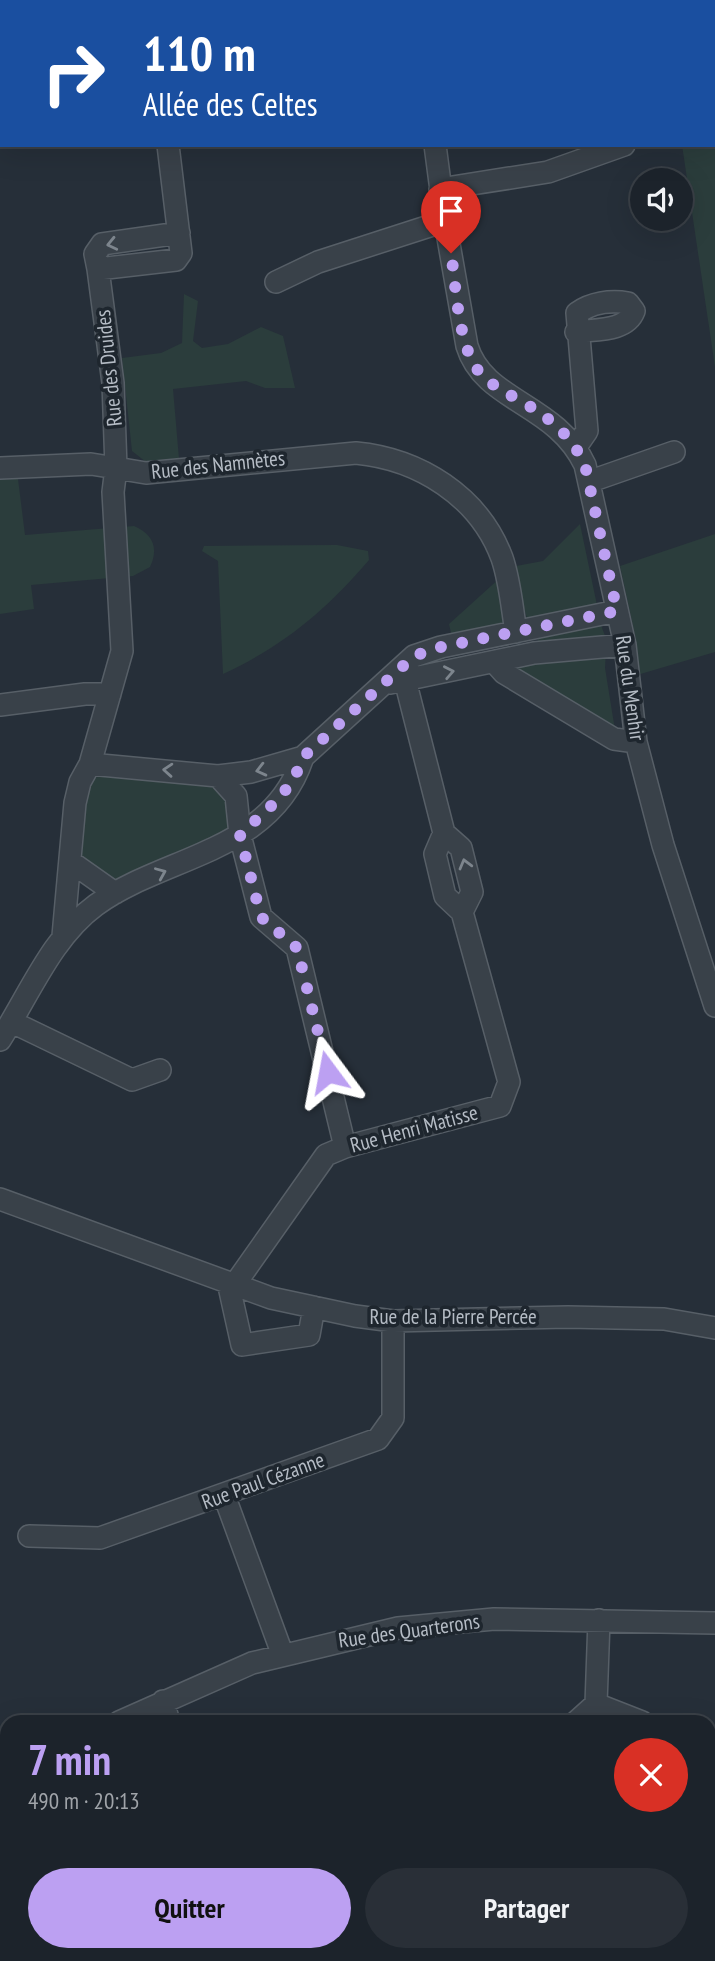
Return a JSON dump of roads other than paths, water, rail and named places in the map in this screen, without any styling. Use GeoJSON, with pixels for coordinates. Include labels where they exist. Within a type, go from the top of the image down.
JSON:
{"type":"FeatureCollection","features":[{"type":"Feature","properties":{"kind":"street","name":"Rue des Druides"},"geometry":{"type":"LineString","coordinates":[[116,468],[113,383],[95,254],[102,244],[179,233],[168,147]]}},
{"type":"Feature","properties":{"kind":"street","name":"Rue du Menhir"},"geometry":{"type":"LineString","coordinates":[[435,147],[445,221],[467,346],[473,363],[485,379],[554,422],[576,447],[591,481],[625,645],[636,742],[663,845],[715,1006]]}},
{"type":"Feature","properties":{"kind":"street"},"geometry":{"type":"LineString","coordinates":[[440,188],[548,172],[618,147]]}},
{"type":"Feature","properties":{"kind":"street"},"geometry":{"type":"LineString","coordinates":[[276,282],[318,262],[445,221]]}},
{"type":"Feature","properties":{"kind":"street"},"geometry":{"type":"LineString","coordinates":[[576,332],[587,431],[576,447]]}},
{"type":"Feature","properties":{"kind":"street"},"geometry":{"type":"LineString","coordinates":[[591,481],[674,452]]}},
{"type":"Feature","properties":{"kind":"street","name":"Rue des Namnètes"},"geometry":{"type":"LineString","coordinates":[[0,468],[27,469],[91,464],[146,473],[356,453],[387,458],[422,470],[463,500],[484,526],[501,557],[515,632]]}},
{"type":"Feature","properties":{"kind":"street"},"geometry":{"type":"LineString","coordinates":[[63,936],[75,803],[80,782],[90,764],[122,650],[113,492],[116,468]]}},
{"type":"Feature","properties":{"kind":"street"},"geometry":{"type":"LineString","coordinates":[[90,764],[218,776],[251,772],[303,757],[414,656],[617,611]]}},
{"type":"Feature","properties":{"kind":"street"},"geometry":{"type":"LineString","coordinates":[[515,632],[534,653]]}},
{"type":"Feature","properties":{"kind":"street"},"geometry":{"type":"LineString","coordinates":[[515,632],[502,661],[504,673],[614,739],[636,742]]}},
{"type":"Feature","properties":{"kind":"street"},"geometry":{"type":"LineString","coordinates":[[382,685],[534,653],[625,645]]}},
{"type":"Feature","properties":{"kind":"street","name":"Rue Henri Matisse"},"geometry":{"type":"LineString","coordinates":[[232,1283],[326,1155],[345,1147],[500,1106],[509,1082],[462,912],[445,896],[435,854],[444,833],[405,680]]}},
{"type":"Feature","properties":{"kind":"street"},"geometry":{"type":"LineString","coordinates":[[0,705],[85,694],[110,694]]}},
{"type":"Feature","properties":{"kind":"street"},"geometry":{"type":"LineString","coordinates":[[0,1040],[63,936],[95,906],[115,893],[240,835],[285,794],[297,775],[303,757]]}},
{"type":"Feature","properties":{"kind":"street"},"geometry":{"type":"LineString","coordinates":[[218,776],[236,796],[240,835],[261,917],[297,948],[345,1147]]}},
{"type":"Feature","properties":{"kind":"street"},"geometry":{"type":"LineString","coordinates":[[71,862],[115,893]]}},
{"type":"Feature","properties":{"kind":"street"},"geometry":{"type":"LineString","coordinates":[[12,1021],[132,1080],[160,1070]]}},
{"type":"Feature","properties":{"kind":"street","name":"Rue de la Pierre Percée"},"geometry":{"type":"LineString","coordinates":[[0,1199],[271,1298],[314,1307],[393,1321],[568,1317],[664,1319],[715,1328]]}},
{"type":"Feature","properties":{"kind":"street"},"geometry":{"type":"LineString","coordinates":[[232,1283],[242,1345],[309,1335],[314,1307]]}},
{"type":"Feature","properties":{"kind":"street","name":"Rue Paul Cézanne"},"geometry":{"type":"LineString","coordinates":[[29,1536],[100,1538],[378,1439],[393,1418],[393,1321]]}},
{"type":"Feature","properties":{"kind":"street"},"geometry":{"type":"LineString","coordinates":[[224,1495],[282,1653]]}},
{"type":"Feature","properties":{"kind":"street","name":"Rue des Quarterons"},"geometry":{"type":"LineString","coordinates":[[132,1715],[163,1700],[282,1653],[398,1628],[460,1620],[715,1623]]}},
{"type":"Feature","properties":{"kind":"street"},"geometry":{"type":"LineString","coordinates":[[584,1715],[596,1704],[599,1620]]}},
{"type":"Feature","properties":{"kind":"street"},"geometry":{"type":"LineString","coordinates":[[163,1700],[167,1715]]}},
{"type":"Feature","properties":{"kind":"street"},"geometry":{"type":"LineString","coordinates":[[596,1704],[624,1715]]}}]}
